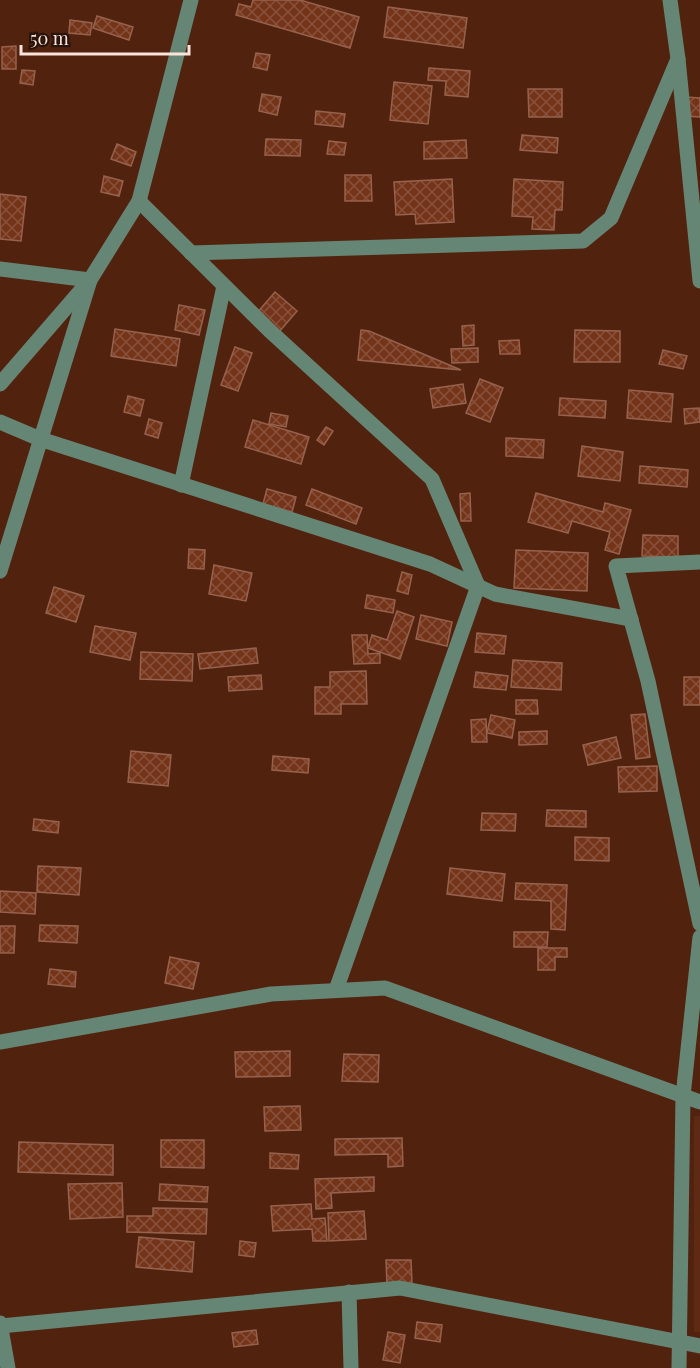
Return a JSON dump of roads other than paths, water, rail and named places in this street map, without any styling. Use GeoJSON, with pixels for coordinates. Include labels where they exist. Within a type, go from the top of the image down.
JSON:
{"type":"FeatureCollection","features":[{"type":"Feature","properties":{"kind":"street"},"geometry":{"type":"LineString","coordinates":[[0,384],[90,280],[139,201],[190,0]]}},
{"type":"Feature","properties":{"kind":"street"},"geometry":{"type":"LineString","coordinates":[[670,0],[700,281]]}},
{"type":"Feature","properties":{"kind":"street"},"geometry":{"type":"LineString","coordinates":[[191,253],[583,241],[610,218],[678,59]]}},
{"type":"Feature","properties":{"kind":"street"},"geometry":{"type":"LineString","coordinates":[[139,201],[270,332],[432,479],[478,586],[336,990]]}},
{"type":"Feature","properties":{"kind":"street"},"geometry":{"type":"LineString","coordinates":[[0,269],[90,280]]}},
{"type":"Feature","properties":{"kind":"street"},"geometry":{"type":"LineString","coordinates":[[0,571],[90,280]]}},
{"type":"Feature","properties":{"kind":"street"},"geometry":{"type":"LineString","coordinates":[[181,485],[224,286]]}},
{"type":"Feature","properties":{"kind":"street"},"geometry":{"type":"LineString","coordinates":[[0,422],[40,439],[430,564],[495,594],[631,619]]}},
{"type":"Feature","properties":{"kind":"street"},"geometry":{"type":"LineString","coordinates":[[700,562],[616,566],[648,681],[700,924]]}},
{"type":"Feature","properties":{"kind":"street"},"geometry":{"type":"LineString","coordinates":[[679,1368],[683,1096],[700,937]]}},
{"type":"Feature","properties":{"kind":"street"},"geometry":{"type":"LineString","coordinates":[[0,1042],[271,994],[385,988],[700,1102]]}},
{"type":"Feature","properties":{"kind":"street"},"geometry":{"type":"LineString","coordinates":[[8,1368],[0,1325],[400,1288],[700,1347]]}},
{"type":"Feature","properties":{"kind":"street"},"geometry":{"type":"LineString","coordinates":[[349,1293],[351,1368]]}}]}
